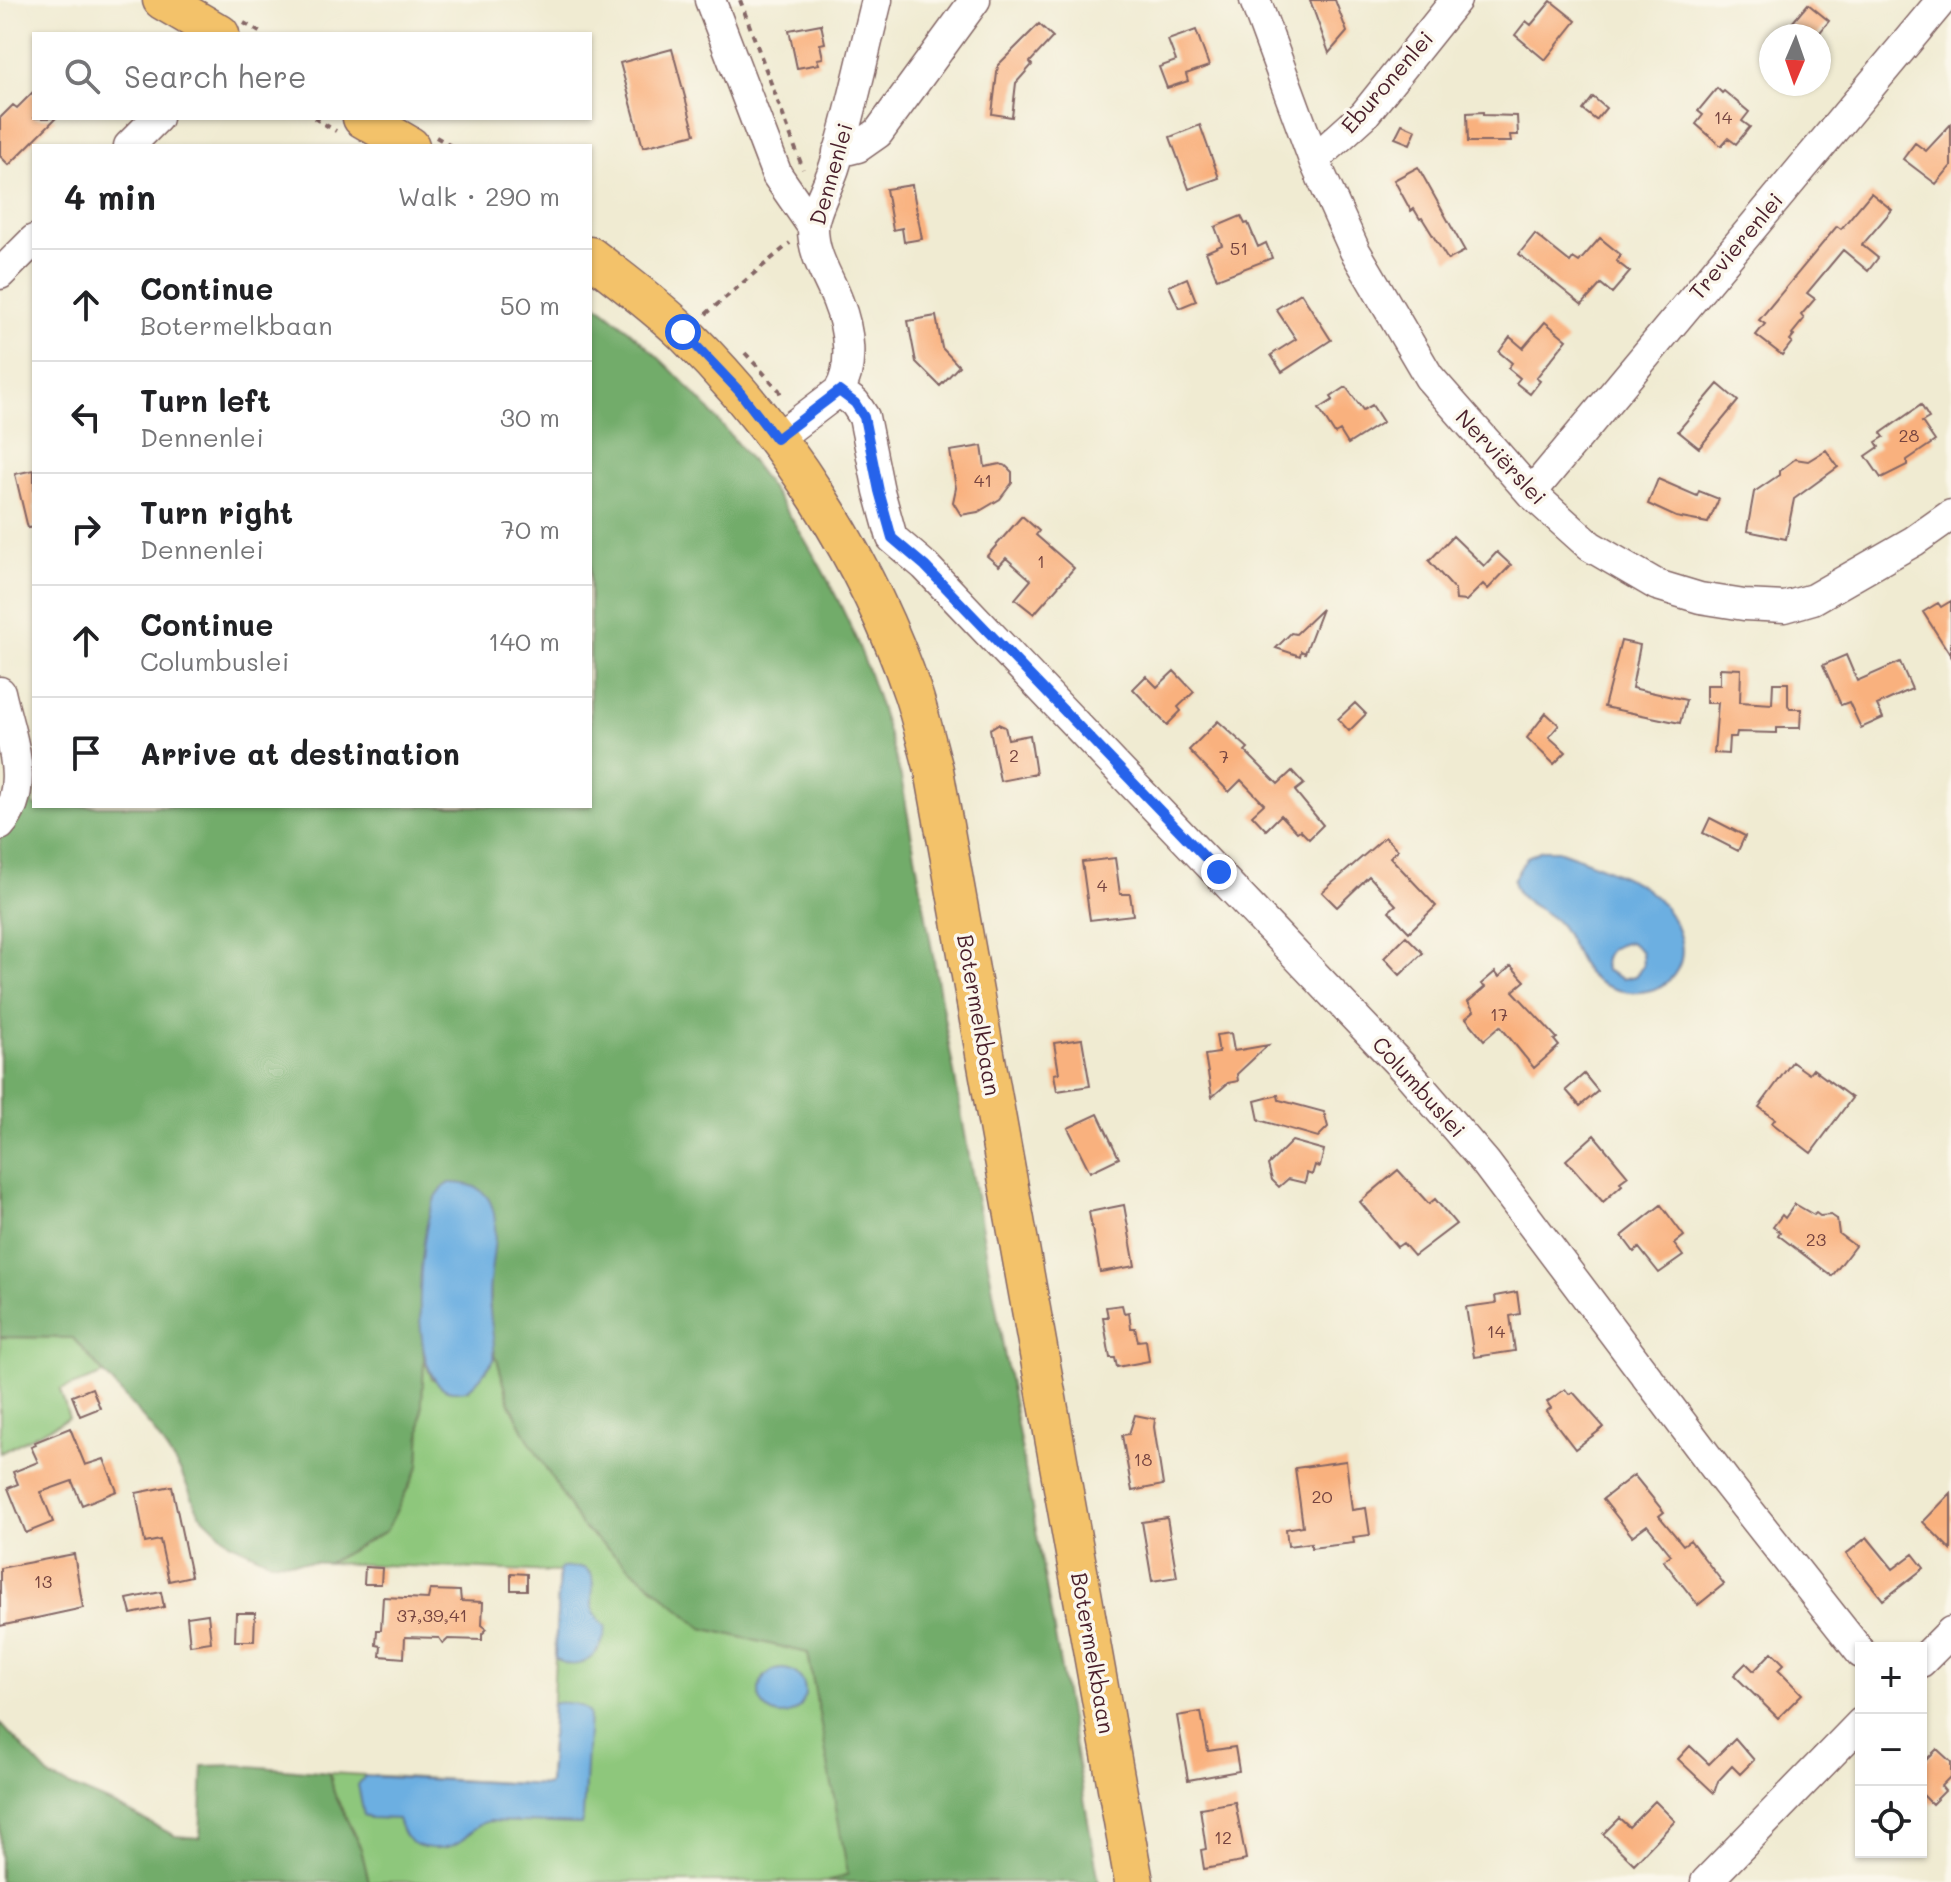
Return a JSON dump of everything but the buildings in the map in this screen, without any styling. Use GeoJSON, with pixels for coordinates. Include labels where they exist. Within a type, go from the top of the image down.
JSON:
{"type":"FeatureCollection","features":[{"type":"Feature","properties":{"kind":"main road"},"geometry":{"type":"LineString","coordinates":[[162,0],[217,32]]}},
{"type":"Feature","properties":{"kind":"main road"},"geometry":{"type":"LineString","coordinates":[[365,120],[407,144]]}},
{"type":"Feature","properties":{"kind":"main road","name":"Botermelkbaan"},"geometry":{"type":"LineString","coordinates":[[592,258],[683,332],[739,391],[776,439],[832,521],[886,624],[913,695],[934,770],[1134,1882]]}},
{"type":"Feature","properties":{"kind":"street"},"geometry":{"type":"LineString","coordinates":[[710,0],[777,175],[813,227]]}},
{"type":"Feature","properties":{"kind":"street","name":"Dennenlei"},"geometry":{"type":"LineString","coordinates":[[839,391],[848,362],[846,333],[838,302],[819,266],[813,227],[838,152],[877,0]]}},
{"type":"Feature","properties":{"kind":"street"},"geometry":{"type":"LineString","coordinates":[[838,152],[858,147],[878,133],[975,0]]}},
{"type":"Feature","properties":{"kind":"street","name":"Nerviërslei"},"geometry":{"type":"LineString","coordinates":[[1255,0],[1314,160],[1355,251],[1429,377],[1531,493],[1590,546],[1657,585],[1700,598],[1785,607],[1813,599],[1914,541],[1951,515]]}},
{"type":"Feature","properties":{"kind":"street","name":"Eburonenlei"},"geometry":{"type":"LineString","coordinates":[[1314,160],[1364,115],[1456,0]]}},
{"type":"Feature","properties":{"kind":"street","name":"Trevierenlei"},"geometry":{"type":"LineString","coordinates":[[1531,493],[1942,0]]}},
{"type":"Feature","properties":{"kind":"street"},"geometry":{"type":"LineString","coordinates":[[131,144],[155,120]]}},
{"type":"Feature","properties":{"kind":"street"},"geometry":{"type":"LineString","coordinates":[[0,274],[32,242]]}},
{"type":"Feature","properties":{"kind":"street"},"geometry":{"type":"LineString","coordinates":[[776,439],[839,391]]}},
{"type":"Feature","properties":{"kind":"street","name":"Columbuslei"},"geometry":{"type":"LineString","coordinates":[[839,391],[855,403],[864,417],[892,538],[925,566],[1419,1085],[1485,1162],[1726,1482],[1855,1645]]}},
{"type":"Feature","properties":{"kind":"street"},"geometry":{"type":"LineString","coordinates":[[0,692],[18,774],[12,805],[0,825]]}},
{"type":"Feature","properties":{"kind":"street"},"geometry":{"type":"LineString","coordinates":[[1927,1656],[1951,1632]]}},
{"type":"Feature","properties":{"kind":"street"},"geometry":{"type":"LineString","coordinates":[[1706,1882],[1855,1729]]}},
{"type":"Feature","properties":{"kind":"path"},"geometry":{"type":"LineString","coordinates":[[706,314],[775,253],[813,227]]}},
{"type":"Feature","properties":{"kind":"green space"},"geometry":{"type":"Polygon","coordinates":[[[592,301],[671,369],[744,452],[807,543],[856,639],[901,777],[1099,1882],[827,1882],[848,1874],[808,1653],[702,1628],[581,1526],[510,1403],[491,1339],[489,1276],[495,1232],[427,1230],[420,1306],[424,1359],[419,1466],[386,1531],[328,1563],[270,1561],[229,1542],[199,1513],[181,1472],[151,1427],[73,1338],[0,1337],[0,813],[32,787],[32,808],[592,808],[592,301]]]}},
{"type":"Feature","properties":{"kind":"green space"},"geometry":{"type":"Polygon","coordinates":[[[0,1337],[73,1338],[104,1374],[60,1390],[69,1418],[0,1453],[0,1337]]]}},
{"type":"Feature","properties":{"kind":"green space"},"geometry":{"type":"Polygon","coordinates":[[[495,1352],[510,1404],[527,1437],[702,1628],[808,1653],[849,1874],[827,1882],[369,1882],[361,1849],[334,1793],[330,1773],[549,1783],[559,1572],[328,1563],[386,1531],[419,1466],[424,1359],[432,1379],[468,1390],[494,1360],[495,1352]]]}},
{"type":"Feature","properties":{"kind":"green space"},"geometry":{"type":"Polygon","coordinates":[[[0,1723],[51,1778],[115,1805],[175,1836],[200,1838],[203,1766],[237,1765],[330,1773],[334,1793],[361,1849],[369,1882],[0,1882],[0,1723]]]}},
{"type":"Feature","properties":{"kind":"water"},"geometry":{"type":"Polygon","coordinates":[[[1542,850],[1558,850],[1591,862],[1647,890],[1663,905],[1680,937],[1681,959],[1669,980],[1648,991],[1636,992],[1611,988],[1590,976],[1559,924],[1525,900],[1515,888],[1513,880],[1527,857],[1542,850]],[[1630,942],[1614,947],[1605,958],[1605,970],[1622,979],[1635,976],[1643,966],[1642,952],[1630,942]]]}},
{"type":"Feature","properties":{"kind":"water"},"geometry":{"type":"Polygon","coordinates":[[[450,1183],[471,1186],[485,1194],[495,1223],[489,1297],[494,1360],[473,1385],[459,1391],[437,1383],[427,1363],[420,1305],[424,1243],[429,1218],[437,1195],[450,1183]]]}},
{"type":"Feature","properties":{"kind":"water"},"geometry":{"type":"Polygon","coordinates":[[[580,1567],[591,1574],[593,1610],[606,1627],[601,1645],[589,1659],[582,1663],[564,1663],[555,1658],[559,1571],[580,1567]]]}},
{"type":"Feature","properties":{"kind":"water"},"geometry":{"type":"Polygon","coordinates":[[[782,1669],[798,1676],[805,1692],[798,1708],[782,1715],[766,1708],[759,1692],[766,1676],[782,1669]]]}},
{"type":"Feature","properties":{"kind":"water"},"geometry":{"type":"Polygon","coordinates":[[[553,1703],[578,1705],[589,1714],[581,1824],[490,1821],[453,1845],[431,1848],[411,1842],[403,1833],[398,1819],[364,1815],[358,1785],[365,1776],[547,1785],[553,1703]]]}},
{"type":"Feature","properties":{"kind":"route"},"geometry":{"type":"LineString","coordinates":[[683,332],[739,391],[776,439],[839,391],[855,403],[864,417],[892,538],[925,566],[1219,872]]}}]}
